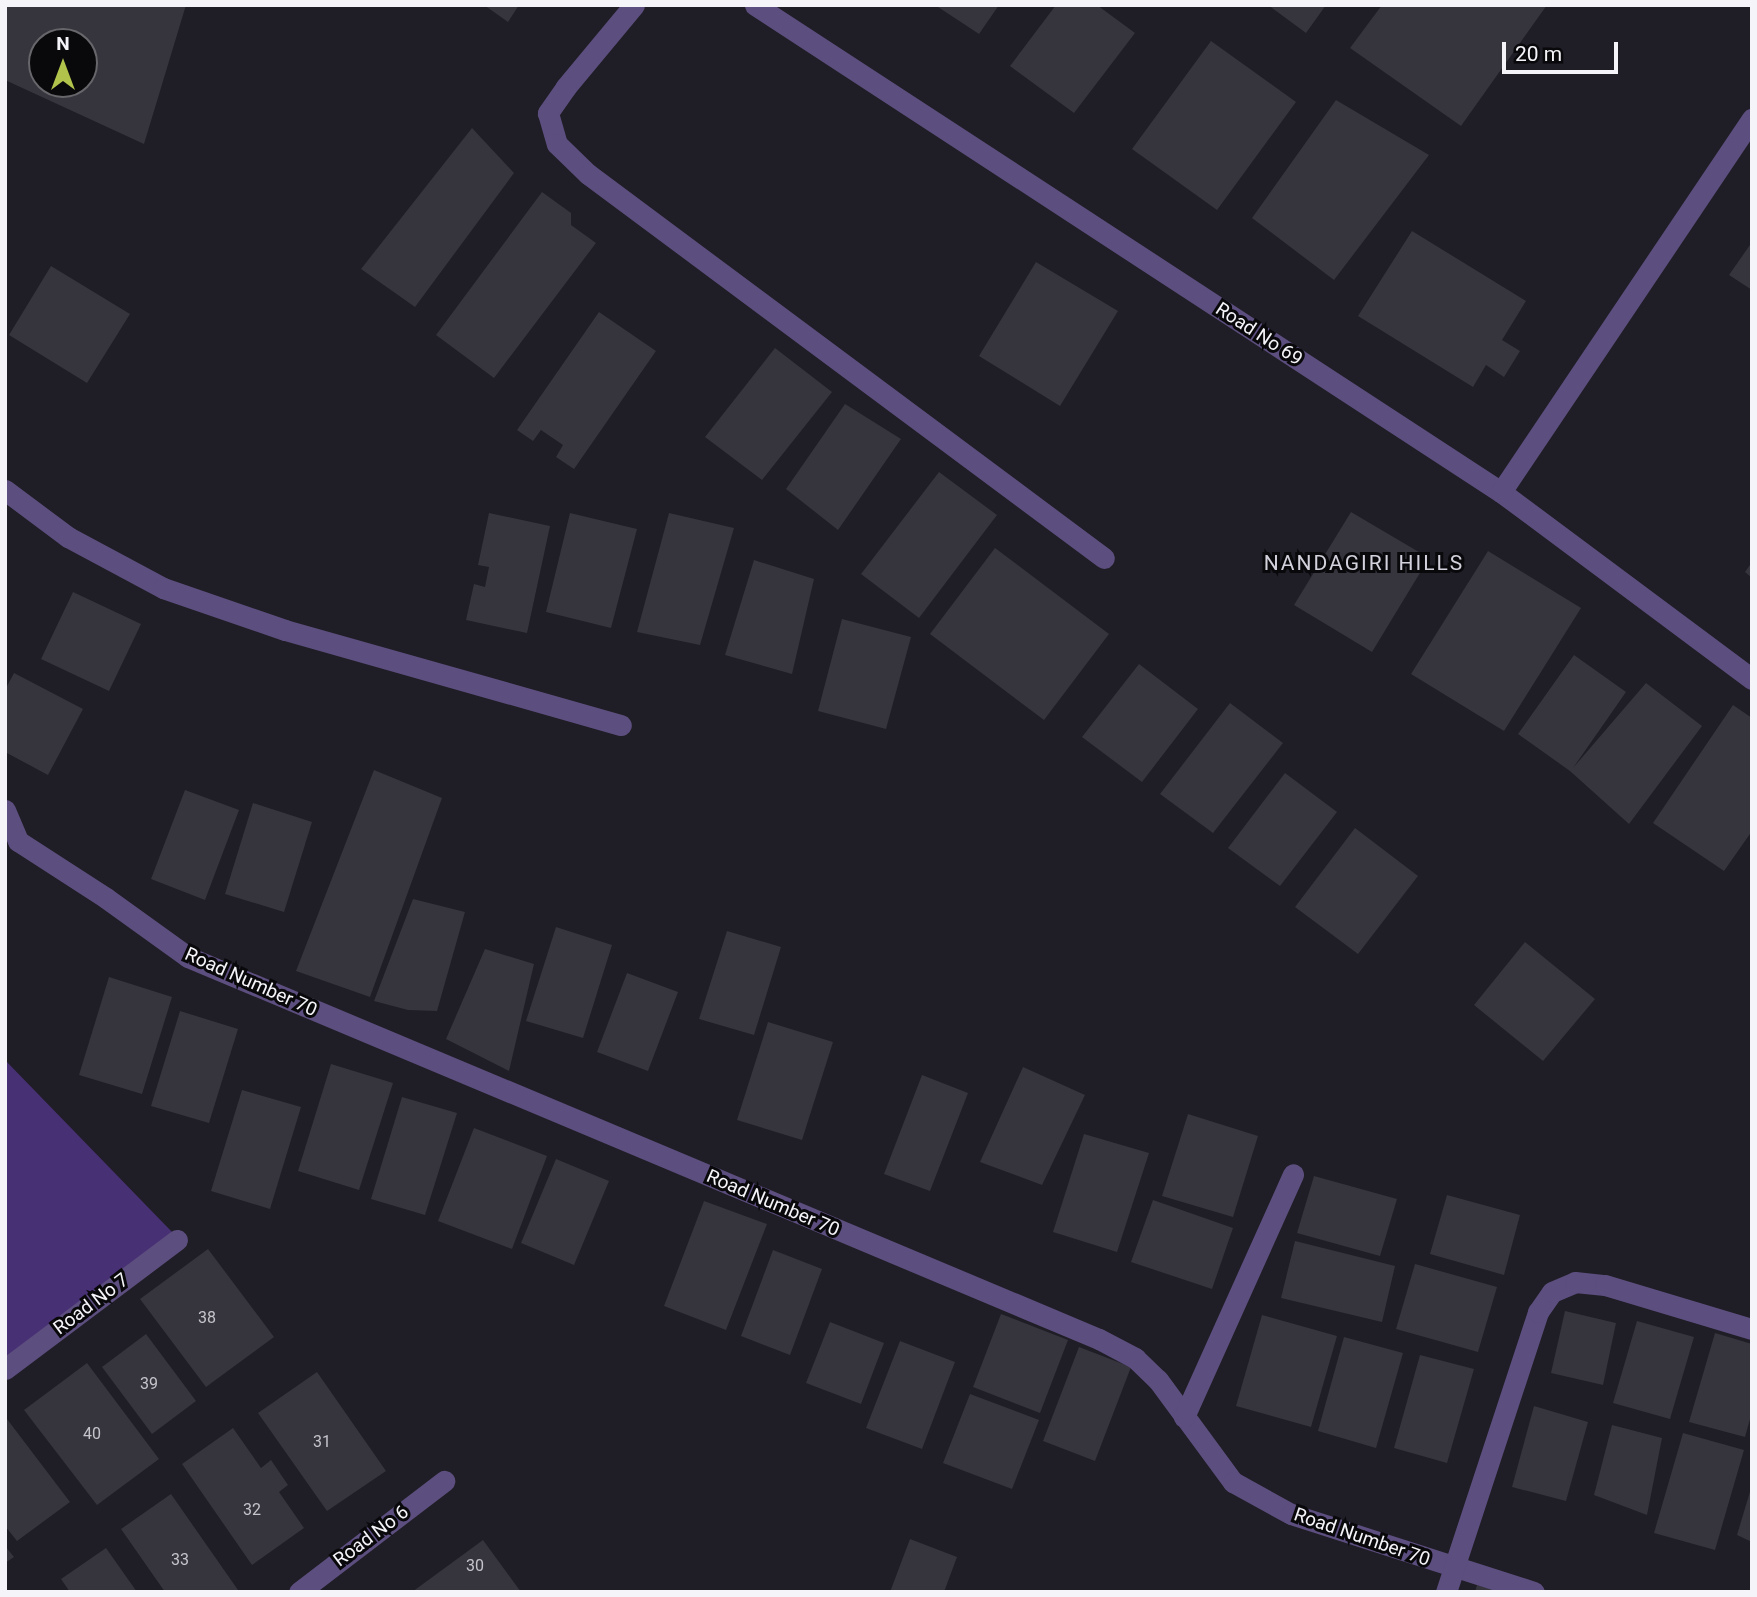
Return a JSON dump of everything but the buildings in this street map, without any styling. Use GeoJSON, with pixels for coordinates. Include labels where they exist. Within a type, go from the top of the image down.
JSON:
{"type":"FeatureCollection","features":[{"type":"Feature","properties":{"kind":"street"},"geometry":{"type":"LineString","coordinates":[[634,5],[566,87],[548,113],[557,144],[588,174],[1104,558]]}},
{"type":"Feature","properties":{"kind":"street","name":"Road No 69"},"geometry":{"type":"LineString","coordinates":[[755,5],[1501,492],[1752,679]]}},
{"type":"Feature","properties":{"kind":"street"},"geometry":{"type":"LineString","coordinates":[[1501,492],[1752,118]]}},
{"type":"Feature","properties":{"kind":"street"},"geometry":{"type":"LineString","coordinates":[[5,490],[68,537],[163,588],[285,630],[621,725]]}},
{"type":"Feature","properties":{"kind":"street","name":"Road Number 70"},"geometry":{"type":"LineString","coordinates":[[5,810],[12,839],[106,898],[188,957],[1099,1339],[1135,1358],[1158,1380],[1233,1482],[1291,1514],[1454,1569],[1534,1592]]}},
{"type":"Feature","properties":{"kind":"street"},"geometry":{"type":"LineString","coordinates":[[1184,1417],[1293,1174]]}},
{"type":"Feature","properties":{"kind":"street","name":"Road No 7"},"geometry":{"type":"LineString","coordinates":[[5,1369],[177,1240]]}},
{"type":"Feature","properties":{"kind":"street"},"geometry":{"type":"LineString","coordinates":[[1446,1592],[1538,1312],[1552,1292],[1575,1282],[1605,1285],[1752,1329]]}},
{"type":"Feature","properties":{"kind":"street","name":"Road No 6"},"geometry":{"type":"LineString","coordinates":[[299,1592],[444,1481]]}},
{"type":"Feature","properties":{"kind":"shaded area"},"geometry":{"type":"Polygon","coordinates":[[[5,1060],[173,1233],[5,1360],[5,1060]]]}},
{"type":"Feature","properties":{"kind":"district","name":"NANDAGIRI HILLS"},"geometry":{"type":"Point","coordinates":[1364,563]}}]}
